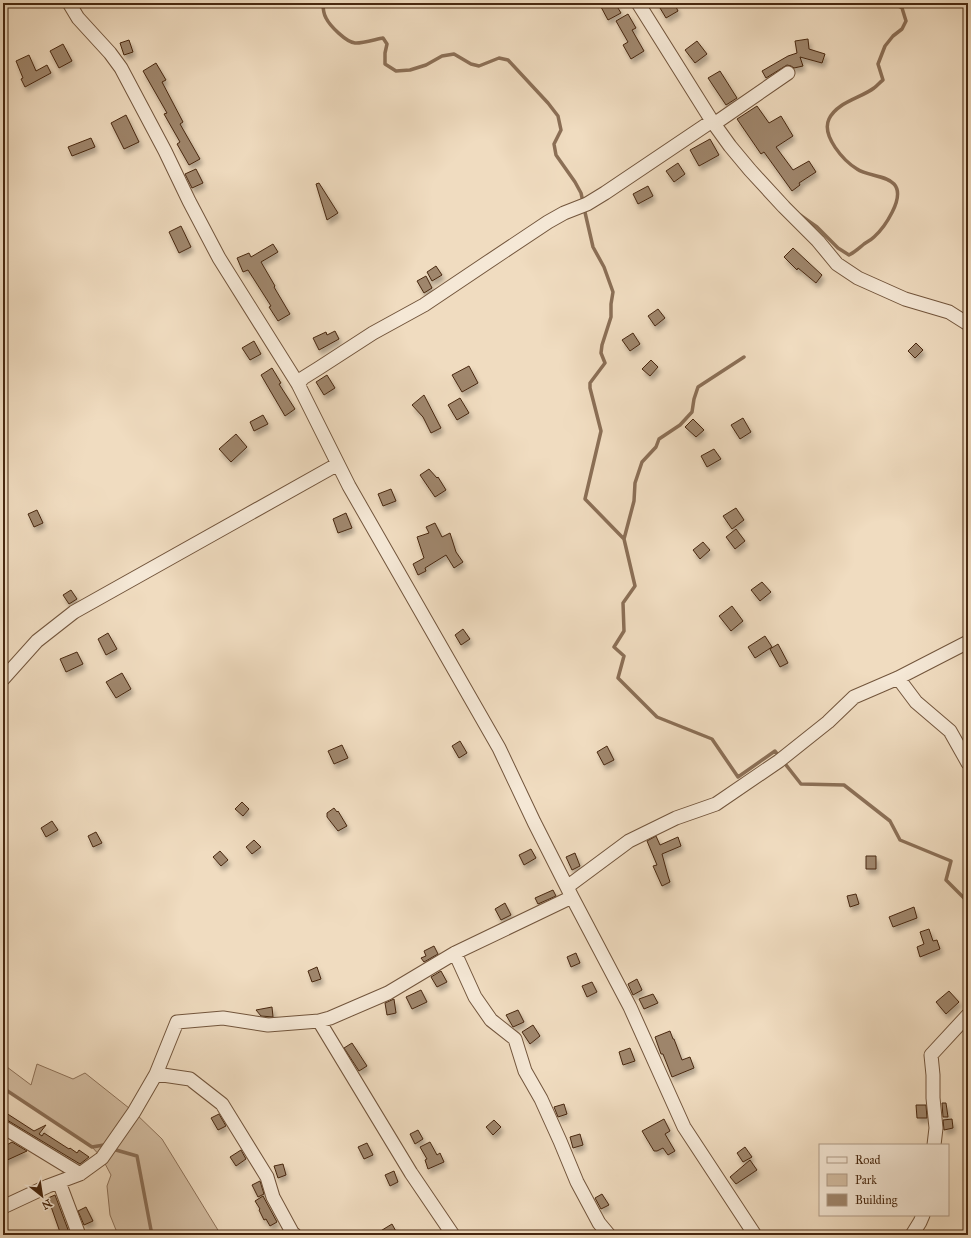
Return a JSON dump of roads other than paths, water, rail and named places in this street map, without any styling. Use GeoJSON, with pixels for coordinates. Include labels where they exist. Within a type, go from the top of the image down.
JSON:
{"type":"FeatureCollection","features":[{"type":"Feature","properties":{"kind":"street"},"geometry":{"type":"LineString","coordinates":[[70,3],[78,18],[110,53],[121,68],[219,258],[298,384],[349,486],[499,748],[569,892],[630,1007],[684,1127],[756,1235]]}},
{"type":"Feature","properties":{"kind":"street"},"geometry":{"type":"LineString","coordinates":[[638,3],[713,123],[750,170],[818,241],[837,264],[858,278],[905,298],[949,312],[968,324]]}},
{"type":"Feature","properties":{"kind":"street"},"geometry":{"type":"LineString","coordinates":[[298,384],[303,378],[373,333],[424,305],[548,222],[587,204],[605,193],[788,73]]}},
{"type":"Feature","properties":{"kind":"street"},"geometry":{"type":"LineString","coordinates":[[3,678],[38,641],[74,612],[338,464]]}},
{"type":"Feature","properties":{"kind":"street"},"geometry":{"type":"LineString","coordinates":[[3,1207],[48,1186],[80,1174],[102,1158],[134,1112],[156,1074],[177,1022],[223,1018],[268,1025],[319,1021],[344,1013],[388,993],[455,953],[569,892],[629,841],[676,818],[716,804],[779,762],[828,722],[854,697],[898,678],[968,642]]}},
{"type":"Feature","properties":{"kind":"street"},"geometry":{"type":"LineString","coordinates":[[898,678],[916,702],[950,732],[968,763]]}},
{"type":"Feature","properties":{"kind":"street"},"geometry":{"type":"LineString","coordinates":[[455,953],[475,997],[491,1020],[515,1039],[526,1070],[554,1127],[577,1182],[599,1223],[609,1235]]}},
{"type":"Feature","properties":{"kind":"street"},"geometry":{"type":"LineString","coordinates":[[934,1144],[936,1128],[933,1098],[934,1075],[930,1055],[968,1015]]}},
{"type":"Feature","properties":{"kind":"street"},"geometry":{"type":"LineString","coordinates":[[319,1021],[411,1173],[453,1235]]}},
{"type":"Feature","properties":{"kind":"street"},"geometry":{"type":"LineString","coordinates":[[156,1074],[190,1080],[222,1104],[267,1177],[273,1197],[295,1235]]}},
{"type":"Feature","properties":{"kind":"street"},"geometry":{"type":"LineString","coordinates":[[3,1127],[80,1174]]}},
{"type":"Feature","properties":{"kind":"street"},"geometry":{"type":"LineString","coordinates":[[60,1182],[79,1235]]}},
{"type":"Feature","properties":{"kind":"street"},"geometry":{"type":"LineString","coordinates":[[912,1235],[923,1216]]}},
{"type":"Feature","properties":{"kind":"waterway"},"geometry":{"type":"LineString","coordinates":[[323,3],[324,13],[328,21],[347,40],[357,43],[383,38],[387,44],[385,64],[396,71],[410,70],[426,65],[442,56],[454,54],[471,64],[479,66],[499,58],[508,60],[558,116],[561,130],[554,144],[556,155],[575,182],[581,193],[583,202]]}},
{"type":"Feature","properties":{"kind":"waterway"},"geometry":{"type":"LineString","coordinates":[[800,215],[817,227],[838,248],[849,255],[878,233],[888,220],[896,204],[897,190],[894,184],[891,181],[881,177],[861,171],[846,160],[831,140],[827,126],[829,119],[838,108],[843,104],[869,92],[883,80],[878,64],[885,46],[893,36],[902,29],[906,21],[902,8],[893,3]]}},
{"type":"Feature","properties":{"kind":"waterway"},"geometry":{"type":"LineString","coordinates":[[584,208],[593,247],[604,267],[613,292],[611,317],[601,353],[605,363],[590,383],[601,431],[585,499],[624,539],[635,586],[623,603],[624,631],[614,647],[624,656],[618,678],[657,717],[712,739],[738,777],[775,751],[801,784],[844,785],[890,821],[900,840],[951,861],[946,880],[968,902]]}},
{"type":"Feature","properties":{"kind":"waterway"},"geometry":{"type":"LineString","coordinates":[[624,539],[634,501],[635,483],[642,462],[656,447],[659,439],[680,425],[692,412],[698,387],[744,357]]}},
{"type":"Feature","properties":{"kind":"waterway"},"geometry":{"type":"LineString","coordinates":[[3,1088],[92,1147],[104,1145]]}},
{"type":"Feature","properties":{"kind":"waterway"},"geometry":{"type":"LineString","coordinates":[[116,1150],[137,1156],[151,1230],[155,1235]]}}]}
